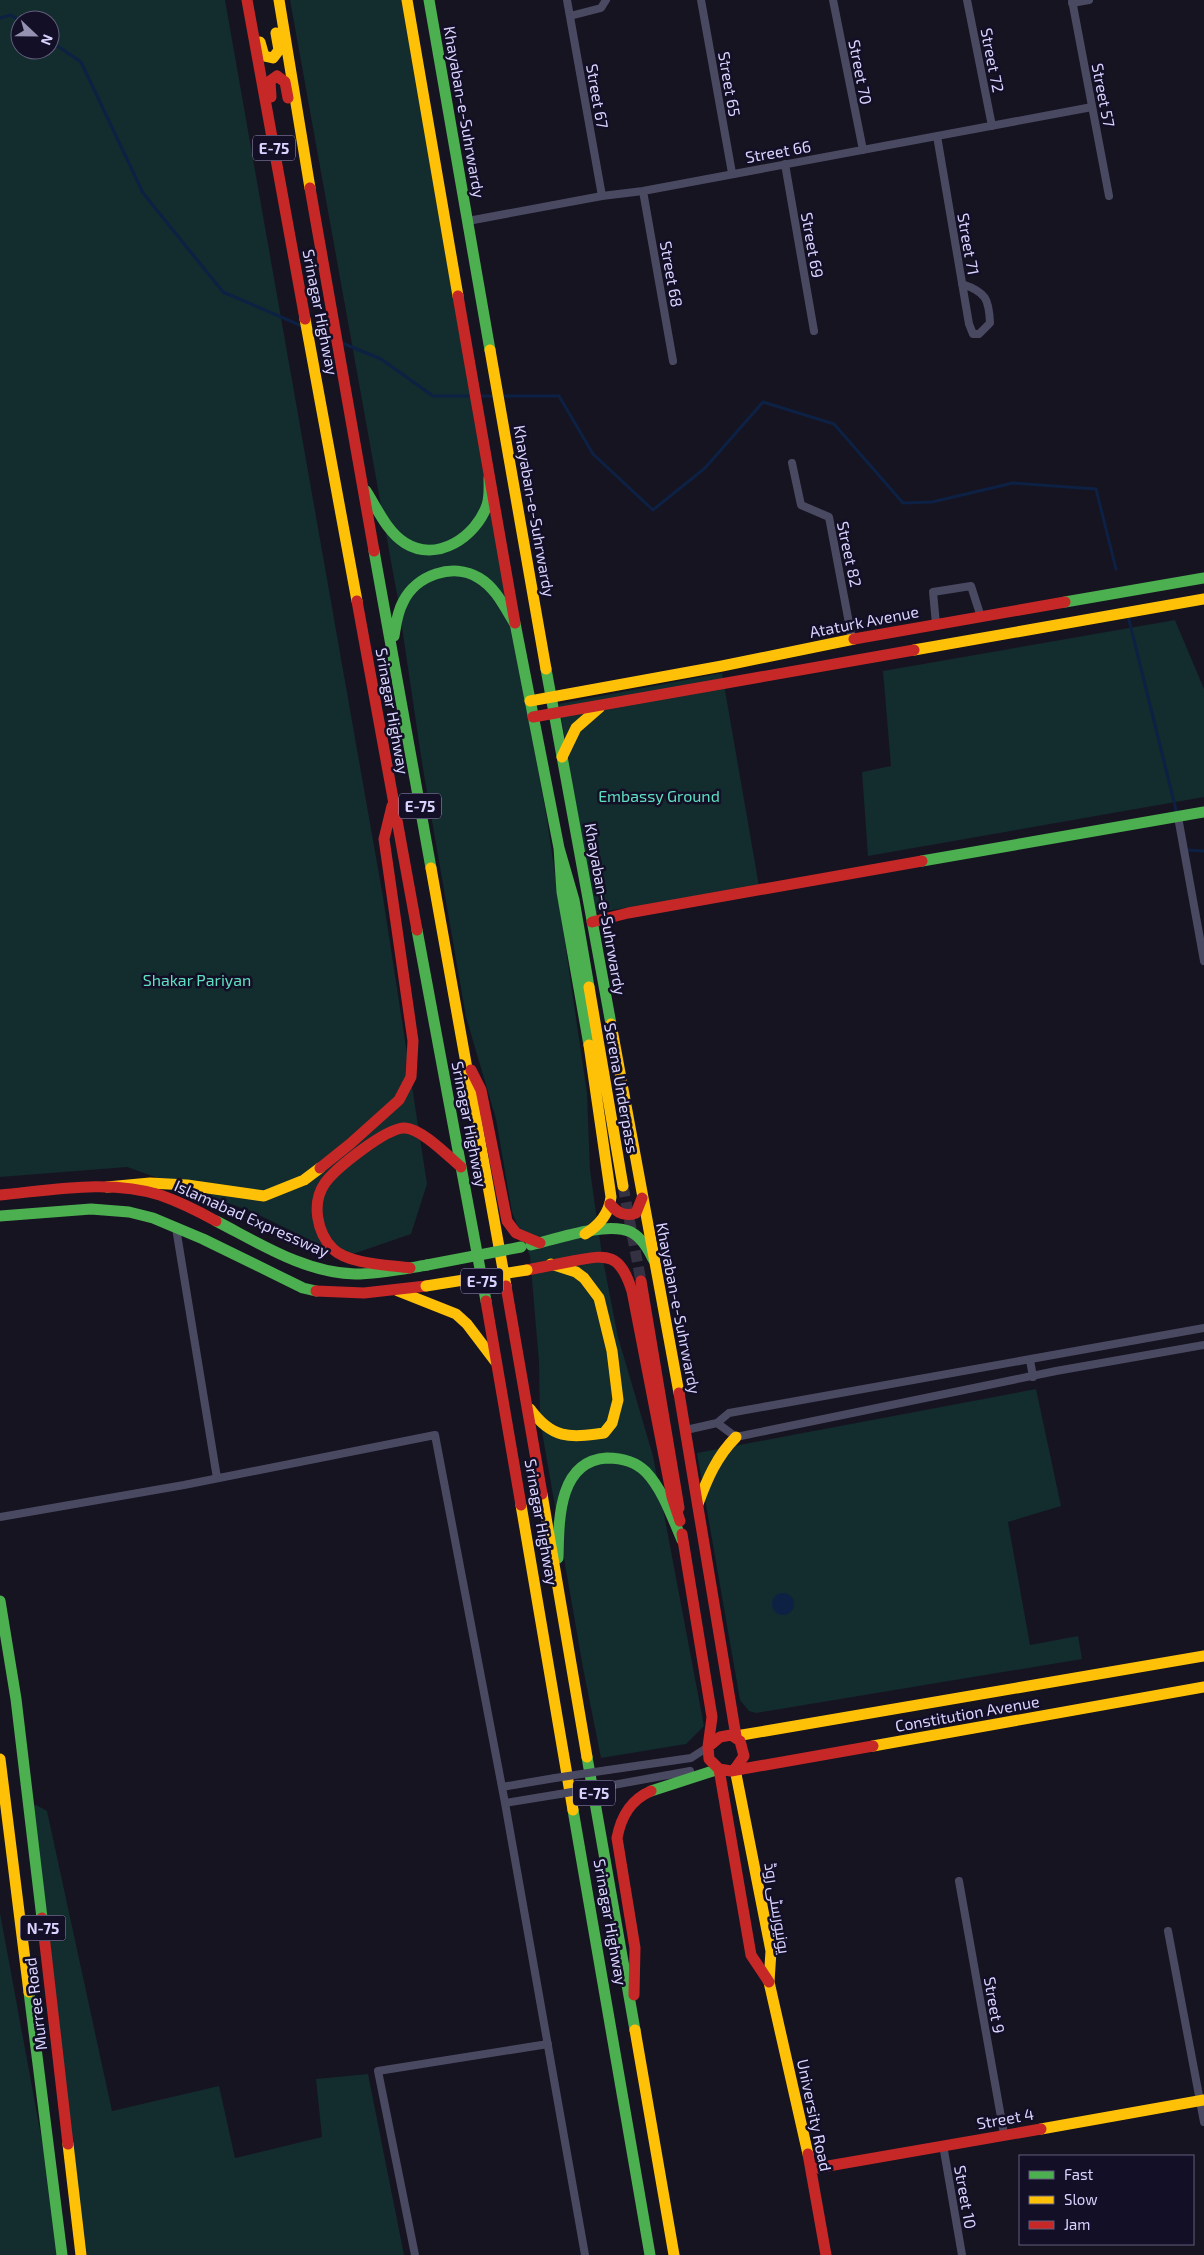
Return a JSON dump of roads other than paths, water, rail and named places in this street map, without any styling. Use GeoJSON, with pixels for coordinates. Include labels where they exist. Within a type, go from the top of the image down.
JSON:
{"type":"FeatureCollection","features":[{"type":"Feature","properties":{"kind":"main road","name":"Srinagar Highway"},"geometry":{"type":"LineString","coordinates":[[247,0],[461,1168],[474,1226],[650,2255]]}},
{"type":"Feature","properties":{"kind":"main road"},"geometry":{"type":"LineString","coordinates":[[254,0],[263,54],[271,58],[276,56],[279,50],[270,0]]}},
{"type":"Feature","properties":{"kind":"main road","name":"Srinagar Highway"},"geometry":{"type":"LineString","coordinates":[[279,0],[328,293],[348,395],[361,483],[393,650],[674,2255]]}},
{"type":"Feature","properties":{"kind":"main road"},"geometry":{"type":"LineString","coordinates":[[407,0],[515,624],[559,848],[562,892],[601,1118],[611,1189],[610,1204],[604,1219],[586,1234]]}},
{"type":"Feature","properties":{"kind":"main road","name":"Khayaban-e-Suhrwardy"},"geometry":{"type":"LineString","coordinates":[[429,0],[554,714],[686,1430],[736,1736]]}},
{"type":"Feature","properties":{"kind":"main road"},"geometry":{"type":"LineString","coordinates":[[298,276],[298,248],[269,88],[270,81],[274,77],[280,77],[285,82],[310,220],[322,253]]}},
{"type":"Feature","properties":{"kind":"main road"},"geometry":{"type":"LineString","coordinates":[[467,343],[488,340]]}},
{"type":"Feature","properties":{"kind":"main road"},"geometry":{"type":"LineString","coordinates":[[361,483],[392,531],[403,542],[412,547],[439,549],[458,542],[474,529],[487,505],[489,478]]}},
{"type":"Feature","properties":{"kind":"main road"},"geometry":{"type":"LineString","coordinates":[[393,650],[397,619],[406,596],[417,583],[433,574],[450,570],[467,572],[485,582],[515,624]]}},
{"type":"Feature","properties":{"kind":"main road","name":"Ataturk Avenue"},"geometry":{"type":"LineString","coordinates":[[530,701],[722,666],[852,639],[1204,578]]}},
{"type":"Feature","properties":{"kind":"main road"},"geometry":{"type":"LineString","coordinates":[[533,718],[1204,599]]}},
{"type":"Feature","properties":{"kind":"main road"},"geometry":{"type":"LineString","coordinates":[[562,757],[573,732],[582,721],[604,705]]}},
{"type":"Feature","properties":{"kind":"main road"},"geometry":{"type":"LineString","coordinates":[[107,1187],[150,1183],[187,1185],[264,1196],[304,1180],[350,1144],[400,1100],[411,1077],[413,1041],[384,839],[393,800]]}},
{"type":"Feature","properties":{"kind":"main road"},"geometry":{"type":"LineString","coordinates":[[592,922],[628,913],[1204,812]]}},
{"type":"Feature","properties":{"kind":"main road","name":"Serena Underpass"},"geometry":{"type":"LineString","coordinates":[[559,848],[574,900],[623,1186]]}},
{"type":"Feature","properties":{"kind":"main road"},"geometry":{"type":"LineString","coordinates":[[462,1051],[481,1090],[507,1221],[516,1233],[540,1243]]}},
{"type":"Feature","properties":{"kind":"main road"},"geometry":{"type":"LineString","coordinates":[[410,1268],[351,1259],[334,1250],[324,1236],[317,1219],[318,1201],[325,1183],[361,1150],[381,1136],[405,1128],[421,1134],[461,1168]]}},
{"type":"Feature","properties":{"kind":"main road","name":"Islamabad Expressway"},"geometry":{"type":"LineString","coordinates":[[0,1195],[107,1187],[134,1189],[159,1196],[293,1258],[325,1270],[346,1273],[366,1273],[427,1266],[609,1229],[625,1230],[641,1239],[653,1259]]}},
{"type":"Feature","properties":{"kind":"main road"},"geometry":{"type":"LineString","coordinates":[[610,1204],[620,1213],[632,1215],[636,1213],[642,1198]]}},
{"type":"Feature","properties":{"kind":"main road"},"geometry":{"type":"LineString","coordinates":[[0,1216],[101,1210],[129,1212],[153,1218],[176,1228],[303,1288],[336,1294],[398,1291],[479,1279],[602,1255],[613,1259],[625,1270],[632,1292],[672,1497],[680,1521]]}},
{"type":"Feature","properties":{"kind":"main road"},"geometry":{"type":"LineString","coordinates":[[526,1403],[539,1423],[552,1433],[570,1437],[604,1433],[612,1423],[618,1400],[612,1351],[599,1298],[584,1278],[576,1272],[551,1264]]}},
{"type":"Feature","properties":{"kind":"main road"},"geometry":{"type":"LineString","coordinates":[[641,1281],[676,1479],[682,1540],[712,1716],[708,1747],[709,1759],[716,1767],[726,1771],[735,1769],[744,1756],[742,1742],[736,1736],[729,1734],[716,1738],[708,1747]]}},
{"type":"Feature","properties":{"kind":"main road"},"geometry":{"type":"LineString","coordinates":[[398,1291],[456,1314],[476,1335],[498,1364]]}},
{"type":"Feature","properties":{"kind":"main road"},"geometry":{"type":"LineString","coordinates":[[698,1505],[714,1464],[736,1438]]}},
{"type":"Feature","properties":{"kind":"main road"},"geometry":{"type":"LineString","coordinates":[[558,1591],[559,1518],[562,1500],[569,1484],[585,1465],[599,1458],[621,1458],[640,1468],[655,1485],[682,1540]]}},
{"type":"Feature","properties":{"kind":"main road","name":"Murree Road"},"geometry":{"type":"LineString","coordinates":[[0,1601],[8,1640],[81,2255]]}},
{"type":"Feature","properties":{"kind":"main road","name":"Constitution Avenue"},"geometry":{"type":"LineString","coordinates":[[736,1736],[1204,1656]]}},
{"type":"Feature","properties":{"kind":"main road"},"geometry":{"type":"LineString","coordinates":[[708,1688],[728,1684]]}},
{"type":"Feature","properties":{"kind":"main road","name":"Constitution Avenue"},"geometry":{"type":"LineString","coordinates":[[735,1769],[1204,1688]]}},
{"type":"Feature","properties":{"kind":"main road","name":"Murree Road"},"geometry":{"type":"LineString","coordinates":[[0,1759],[62,2255]]}},
{"type":"Feature","properties":{"kind":"main road"},"geometry":{"type":"LineString","coordinates":[[632,2012],[636,1976],[635,1948],[617,1838],[620,1823],[626,1810],[644,1794],[716,1767]]}},
{"type":"Feature","properties":{"kind":"main road","name":"یونیورسٹی روڈ"},"geometry":{"type":"LineString","coordinates":[[716,1767],[751,1955],[769,1982]]}},
{"type":"Feature","properties":{"kind":"main road","name":"یونیورسٹی روڈ"},"geometry":{"type":"LineString","coordinates":[[735,1769],[771,1951],[769,1982]]}},
{"type":"Feature","properties":{"kind":"main road"},"geometry":{"type":"LineString","coordinates":[[6,1799],[27,1796]]}},
{"type":"Feature","properties":{"kind":"main road","name":"University Road"},"geometry":{"type":"LineString","coordinates":[[769,1982],[811,2169],[826,2255]]}},
{"type":"Feature","properties":{"kind":"main road","name":"Street 4"},"geometry":{"type":"LineString","coordinates":[[811,2169],[943,2144],[1202,2100]]}},
{"type":"Feature","properties":{"kind":"street","name":"Street 67"},"geometry":{"type":"LineString","coordinates":[[567,0],[602,196]]}},
{"type":"Feature","properties":{"kind":"street"},"geometry":{"type":"LineString","coordinates":[[570,16],[601,8],[606,0]]}},
{"type":"Feature","properties":{"kind":"street","name":"Street 65"},"geometry":{"type":"LineString","coordinates":[[701,0],[732,173]]}},
{"type":"Feature","properties":{"kind":"street","name":"Street 70"},"geometry":{"type":"LineString","coordinates":[[833,0],[863,150]]}},
{"type":"Feature","properties":{"kind":"street","name":"Street 72"},"geometry":{"type":"LineString","coordinates":[[967,0],[992,126]]}},
{"type":"Feature","properties":{"kind":"street"},"geometry":{"type":"LineString","coordinates":[[1072,2],[1089,0]]}},
{"type":"Feature","properties":{"kind":"street","name":"Street 57"},"geometry":{"type":"LineString","coordinates":[[1072,2],[1109,196]]}},
{"type":"Feature","properties":{"kind":"street","name":"Street 66"},"geometry":{"type":"LineString","coordinates":[[468,221],[602,196],[644,191],[1092,107]]}},
{"type":"Feature","properties":{"kind":"street","name":"Street 71"},"geometry":{"type":"LineString","coordinates":[[937,136],[962,284],[973,334],[979,334],[990,323],[988,301],[979,290],[962,284]]}},
{"type":"Feature","properties":{"kind":"street","name":"Street 69"},"geometry":{"type":"LineString","coordinates":[[786,164],[814,331]]}},
{"type":"Feature","properties":{"kind":"street","name":"Street 68"},"geometry":{"type":"LineString","coordinates":[[644,191],[673,361]]}},
{"type":"Feature","properties":{"kind":"street","name":"Street 82"},"geometry":{"type":"LineString","coordinates":[[792,463],[801,505],[829,517],[852,639]]}},
{"type":"Feature","properties":{"kind":"street"},"geometry":{"type":"LineString","coordinates":[[936,624],[933,592],[971,586],[982,617]]}},
{"type":"Feature","properties":{"kind":"street"},"geometry":{"type":"LineString","coordinates":[[1178,817],[1204,961]]}},
{"type":"Feature","properties":{"kind":"street"},"geometry":{"type":"LineString","coordinates":[[176,1228],[217,1478]]}},
{"type":"Feature","properties":{"kind":"street"},"geometry":{"type":"LineString","coordinates":[[686,1430],[717,1423],[730,1412],[1204,1328]]}},
{"type":"Feature","properties":{"kind":"street"},"geometry":{"type":"LineString","coordinates":[[717,1423],[736,1438],[1056,1371],[1204,1345]]}},
{"type":"Feature","properties":{"kind":"street"},"geometry":{"type":"LineString","coordinates":[[1052,1355],[1056,1371]]}},
{"type":"Feature","properties":{"kind":"street"},"geometry":{"type":"LineString","coordinates":[[1030,1360],[1033,1377]]}},
{"type":"Feature","properties":{"kind":"street"},"geometry":{"type":"LineString","coordinates":[[0,1517],[217,1478],[435,1435],[505,1803],[585,2255]]}},
{"type":"Feature","properties":{"kind":"street"},"geometry":{"type":"LineString","coordinates":[[502,1787],[691,1758],[708,1747]]}},
{"type":"Feature","properties":{"kind":"street"},"geometry":{"type":"LineString","coordinates":[[505,1803],[716,1767]]}},
{"type":"Feature","properties":{"kind":"street","name":"Street 9"},"geometry":{"type":"LineString","coordinates":[[959,1881],[1004,2134]]}},
{"type":"Feature","properties":{"kind":"street"},"geometry":{"type":"LineString","coordinates":[[1168,1931],[1202,2100],[1204,2122]]}},
{"type":"Feature","properties":{"kind":"street"},"geometry":{"type":"LineString","coordinates":[[415,2255],[378,2071],[548,2044]]}},
{"type":"Feature","properties":{"kind":"street","name":"Street 10"},"geometry":{"type":"LineString","coordinates":[[943,2144],[962,2255]]}},
{"type":"Feature","properties":{"kind":"street"},"geometry":{"type":"LineString","coordinates":[[642,2255],[648,2240]]}},
{"type":"Feature","properties":{"kind":"water"},"geometry":{"type":"Polygon","coordinates":[[[783,1593],[791,1596],[794,1604],[791,1612],[783,1615],[775,1612],[772,1604],[775,1596],[783,1593]]]}},
{"type":"Feature","properties":{"kind":"waterway"},"geometry":{"type":"LineString","coordinates":[[0,18],[10,15]]}},
{"type":"Feature","properties":{"kind":"waterway"},"geometry":{"type":"LineString","coordinates":[[60,48],[81,62],[143,193],[223,292],[302,326]]}},
{"type":"Feature","properties":{"kind":"waterway"},"geometry":{"type":"LineString","coordinates":[[312,330],[332,338]]}},
{"type":"Feature","properties":{"kind":"waterway"},"geometry":{"type":"LineString","coordinates":[[342,343],[381,359],[433,396],[496,396]]}},
{"type":"Feature","properties":{"kind":"waterway"},"geometry":{"type":"LineString","coordinates":[[502,396],[559,396],[593,454],[653,510],[705,468],[763,402],[834,424],[903,503],[932,502],[1013,483],[1096,489],[1116,569]]}},
{"type":"Feature","properties":{"kind":"waterway"},"geometry":{"type":"LineString","coordinates":[[1128,616],[1177,814]]}},
{"type":"Feature","properties":{"kind":"waterway"},"geometry":{"type":"LineString","coordinates":[[1186,849],[1204,851]]}},
{"type":"Feature","properties":{"kind":"tunnel"},"geometry":{"type":"LineString","coordinates":[[623,1186],[641,1281]]}},
{"type":"Feature","properties":{"kind":"park label","name":"Embassy Ground"},"geometry":{"type":"Point","coordinates":[659,795]}},
{"type":"Feature","properties":{"kind":"park label","name":"Shakar Pariyan"},"geometry":{"type":"Point","coordinates":[197,979]}}]}
